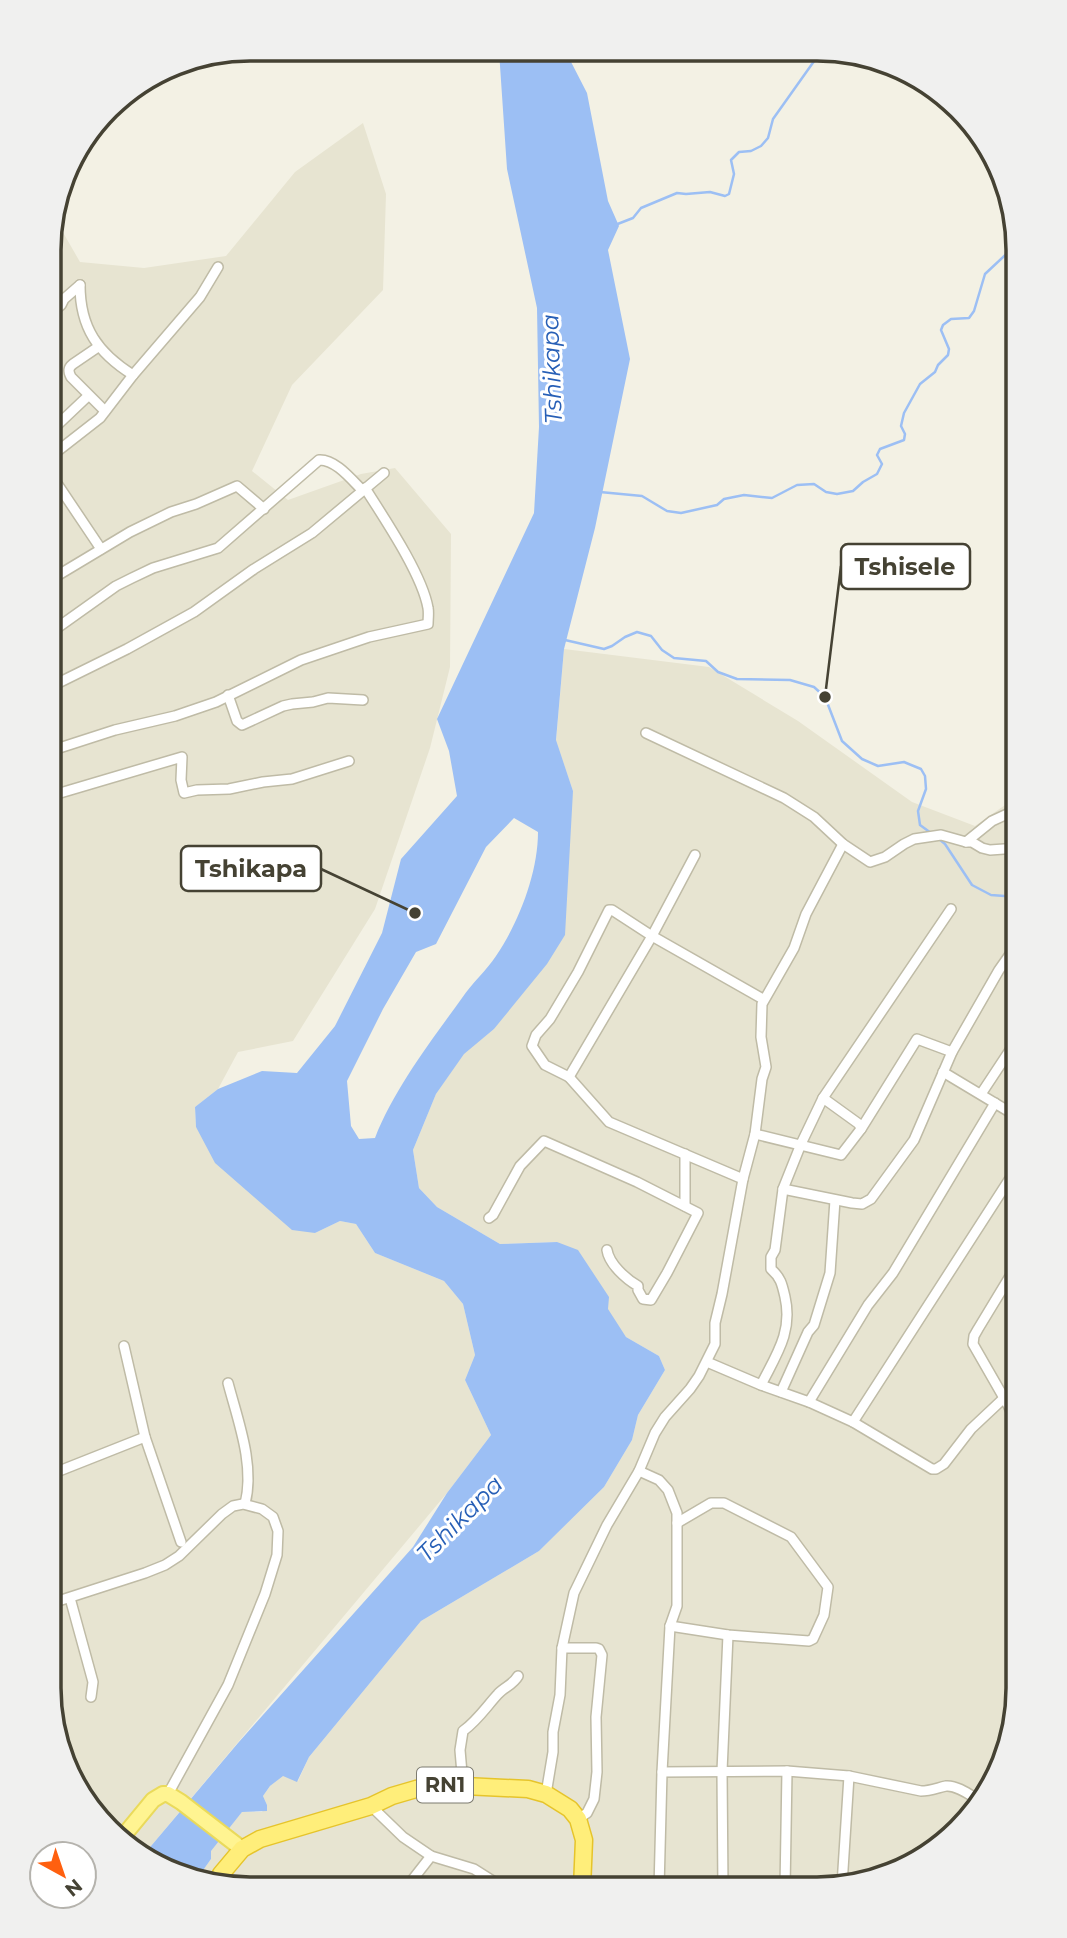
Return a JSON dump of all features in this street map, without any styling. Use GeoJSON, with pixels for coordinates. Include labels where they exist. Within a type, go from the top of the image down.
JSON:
{"type":"FeatureCollection","features":[{"type":"Feature","properties":{"kind":"highway","name":"RN1"},"geometry":{"type":"LineString","coordinates":[[221,1874],[237,1845],[372,1806],[392,1796],[416,1789],[463,1785],[528,1789],[545,1794],[570,1809],[578,1819]]}},
{"type":"Feature","properties":{"kind":"highway"},"geometry":{"type":"LineString","coordinates":[[578,1819],[584,1840],[582,1877]]}},
{"type":"Feature","properties":{"kind":"main road"},"geometry":{"type":"LineString","coordinates":[[127,1831],[153,1800],[168,1794],[237,1845]]}},
{"type":"Feature","properties":{"kind":"street"},"geometry":{"type":"LineString","coordinates":[[61,449],[105,411],[200,298],[218,267]]}},
{"type":"Feature","properties":{"kind":"street"},"geometry":{"type":"LineString","coordinates":[[61,305],[80,285],[82,314],[98,347],[117,366],[133,375]]}},
{"type":"Feature","properties":{"kind":"street"},"geometry":{"type":"LineString","coordinates":[[98,347],[69,367],[69,371],[88,396],[105,411]]}},
{"type":"Feature","properties":{"kind":"street"},"geometry":{"type":"LineString","coordinates":[[61,422],[88,396]]}},
{"type":"Feature","properties":{"kind":"street"},"geometry":{"type":"LineString","coordinates":[[61,625],[116,586],[132,578],[153,568],[218,548],[322,459],[328,460],[364,489],[385,519],[414,572],[429,611],[428,624],[369,637],[300,660],[216,702],[61,747]]}},
{"type":"Feature","properties":{"kind":"street"},"geometry":{"type":"LineString","coordinates":[[61,682],[194,612],[254,569],[312,533],[384,474]]}},
{"type":"Feature","properties":{"kind":"street"},"geometry":{"type":"LineString","coordinates":[[61,573],[171,512],[237,486],[264,509]]}},
{"type":"Feature","properties":{"kind":"street"},"geometry":{"type":"LineString","coordinates":[[61,489],[101,549]]}},
{"type":"Feature","properties":{"kind":"street"},"geometry":{"type":"LineString","coordinates":[[228,695],[237,722],[242,725],[292,704],[328,698],[363,700]]}},
{"type":"Feature","properties":{"kind":"street"},"geometry":{"type":"LineString","coordinates":[[646,733],[784,798],[814,817],[843,844],[870,862],[885,857],[914,839],[941,835],[972,842],[990,850],[1006,849]]}},
{"type":"Feature","properties":{"kind":"street"},"geometry":{"type":"LineString","coordinates":[[61,793],[182,757],[181,780],[184,793],[292,779],[349,761]]}},
{"type":"Feature","properties":{"kind":"street"},"geometry":{"type":"LineString","coordinates":[[966,842],[992,821],[1006,815]]}},
{"type":"Feature","properties":{"kind":"street"},"geometry":{"type":"LineString","coordinates":[[545,1794],[560,1695],[562,1648],[574,1593],[607,1525],[639,1471],[655,1433],[665,1417],[690,1389],[715,1344],[715,1323],[743,1179],[755,1134],[766,1067],[761,1037],[764,999],[794,948],[806,914],[843,844]]}},
{"type":"Feature","properties":{"kind":"street"},"geometry":{"type":"LineString","coordinates":[[569,1077],[652,936],[695,855]]}},
{"type":"Feature","properties":{"kind":"street"},"geometry":{"type":"LineString","coordinates":[[761,1385],[784,1338],[788,1323],[781,1278],[771,1269],[771,1257],[775,1250],[783,1189],[800,1144],[823,1098],[951,909]]}},
{"type":"Feature","properties":{"kind":"street"},"geometry":{"type":"LineString","coordinates":[[743,1179],[609,1122],[569,1077],[545,1065],[532,1046],[536,1035],[550,1019],[578,972],[607,912],[612,910],[652,936],[764,999]]}},
{"type":"Feature","properties":{"kind":"street"},"geometry":{"type":"LineString","coordinates":[[783,1189],[862,1204],[871,1199],[914,1140],[951,1052],[1006,961]]}},
{"type":"Feature","properties":{"kind":"street"},"geometry":{"type":"LineString","coordinates":[[755,1134],[839,1156],[844,1154],[917,1040],[951,1052]]}},
{"type":"Feature","properties":{"kind":"street"},"geometry":{"type":"LineString","coordinates":[[981,1094],[1005,1057]]}},
{"type":"Feature","properties":{"kind":"street"},"geometry":{"type":"LineString","coordinates":[[943,1072],[1005,1109]]}},
{"type":"Feature","properties":{"kind":"street"},"geometry":{"type":"LineString","coordinates":[[823,1098],[859,1124],[861,1129]]}},
{"type":"Feature","properties":{"kind":"street"},"geometry":{"type":"LineString","coordinates":[[809,1402],[868,1305],[893,1273],[995,1103]]}},
{"type":"Feature","properties":{"kind":"street"},"geometry":{"type":"LineString","coordinates":[[489,1218],[520,1166],[544,1142],[637,1182],[698,1213],[651,1300],[643,1299],[638,1286],[629,1281],[608,1258],[607,1250]]}},
{"type":"Feature","properties":{"kind":"street"},"geometry":{"type":"LineString","coordinates":[[685,1154],[685,1206]]}},
{"type":"Feature","properties":{"kind":"street"},"geometry":{"type":"LineString","coordinates":[[853,1422],[1005,1186]]}},
{"type":"Feature","properties":{"kind":"street"},"geometry":{"type":"LineString","coordinates":[[781,1392],[808,1332],[814,1325],[830,1273],[835,1199]]}},
{"type":"Feature","properties":{"kind":"street"},"geometry":{"type":"LineString","coordinates":[[707,1362],[853,1422],[936,1469],[944,1464],[971,1429],[1004,1398],[973,1340],[1005,1284]]}},
{"type":"Feature","properties":{"kind":"street"},"geometry":{"type":"LineString","coordinates":[[124,1346],[145,1437],[181,1542]]}},
{"type":"Feature","properties":{"kind":"street"},"geometry":{"type":"LineString","coordinates":[[228,1383],[246,1453],[249,1491],[245,1504]]}},
{"type":"Feature","properties":{"kind":"street"},"geometry":{"type":"LineString","coordinates":[[61,1470],[145,1437]]}},
{"type":"Feature","properties":{"kind":"street"},"geometry":{"type":"LineString","coordinates":[[639,1471],[659,1480],[668,1490],[677,1513],[677,1606],[670,1626],[659,1877]]}},
{"type":"Feature","properties":{"kind":"street"},"geometry":{"type":"LineString","coordinates":[[670,1626],[728,1635],[809,1642],[824,1615],[828,1587],[791,1537],[724,1503],[711,1503],[677,1523]]}},
{"type":"Feature","properties":{"kind":"street"},"geometry":{"type":"LineString","coordinates":[[61,1601],[165,1565],[179,1556],[233,1506],[245,1504],[262,1509],[273,1517],[278,1531],[277,1555],[265,1594],[228,1685],[168,1794]]}},
{"type":"Feature","properties":{"kind":"street"},"geometry":{"type":"LineString","coordinates":[[70,1598],[93,1682],[91,1697]]}},
{"type":"Feature","properties":{"kind":"street"},"geometry":{"type":"LineString","coordinates":[[723,1877],[722,1771],[728,1635]]}},
{"type":"Feature","properties":{"kind":"street"},"geometry":{"type":"LineString","coordinates":[[562,1648],[596,1648],[602,1655],[596,1717],[597,1772],[594,1798],[587,1813],[578,1819]]}},
{"type":"Feature","properties":{"kind":"street"},"geometry":{"type":"LineString","coordinates":[[463,1785],[460,1750],[463,1731],[482,1715],[499,1692],[514,1683],[518,1676]]}},
{"type":"Feature","properties":{"kind":"street"},"geometry":{"type":"LineString","coordinates":[[662,1772],[786,1771],[849,1776],[921,1791],[954,1786],[971,1796]]}},
{"type":"Feature","properties":{"kind":"street"},"geometry":{"type":"LineString","coordinates":[[785,1877],[786,1771]]}},
{"type":"Feature","properties":{"kind":"street"},"geometry":{"type":"LineString","coordinates":[[843,1875],[849,1776]]}},
{"type":"Feature","properties":{"kind":"street"},"geometry":{"type":"LineString","coordinates":[[372,1806],[403,1836],[431,1856],[474,1869],[487,1877]]}},
{"type":"Feature","properties":{"kind":"street"},"geometry":{"type":"LineString","coordinates":[[415,1877],[431,1856]]}},
{"type":"Feature","properties":{"kind":"shaded area"},"geometry":{"type":"Polygon","coordinates":[[[363,123],[386,194],[383,290],[292,385],[252,471],[288,500],[361,474],[395,468],[451,534],[450,667],[430,748],[375,909],[293,1041],[238,1052],[218,1089],[195,1107],[196,1127],[315,1233],[340,1221],[356,1224],[375,1253],[444,1281],[463,1304],[475,1355],[465,1380],[491,1435],[447,1493],[150,1848],[126,1830],[93,1793],[71,1749],[61,1688],[62,232],[80,262],[144,268],[226,256],[295,172],[363,123]]]}},
{"type":"Feature","properties":{"kind":"shaded area"},"geometry":{"type":"Polygon","coordinates":[[[564,649],[709,667],[798,721],[912,802],[975,826],[1006,805],[1005,1700],[996,1749],[967,1803],[932,1838],[878,1867],[842,1875],[250,1877],[203,1870],[211,1859],[210,1851],[242,1812],[262,1812],[267,1805],[263,1796],[283,1775],[298,1781],[309,1757],[421,1621],[539,1551],[604,1487],[632,1440],[638,1415],[665,1370],[659,1356],[626,1337],[557,1242],[500,1244],[437,1207],[419,1188],[413,1150],[436,1094],[464,1053],[494,1029],[573,791],[556,741],[564,649]]]}},
{"type":"Feature","properties":{"kind":"water"},"geometry":{"type":"Polygon","coordinates":[[[500,61],[571,61],[587,93],[608,201],[619,226],[608,250],[630,359],[595,528],[564,649],[556,740],[573,791],[565,935],[547,964],[494,1029],[464,1054],[436,1094],[413,1150],[419,1188],[437,1207],[500,1244],[557,1242],[578,1250],[609,1297],[608,1309],[626,1337],[659,1356],[665,1370],[638,1415],[632,1440],[604,1487],[539,1551],[421,1621],[309,1757],[297,1782],[283,1776],[270,1786],[263,1796],[267,1811],[242,1812],[211,1851],[211,1859],[203,1870],[189,1867],[150,1848],[238,1743],[413,1547],[447,1493],[491,1435],[465,1380],[475,1355],[463,1304],[444,1281],[375,1253],[356,1224],[340,1221],[315,1233],[292,1230],[215,1163],[196,1127],[195,1107],[218,1089],[262,1071],[297,1073],[335,1026],[382,933],[401,859],[457,796],[449,751],[437,719],[534,513],[539,427],[537,308],[507,169],[500,61]],[[514,818],[486,847],[436,944],[416,952],[383,1009],[347,1081],[351,1126],[359,1139],[375,1138],[392,1102],[414,1066],[504,943],[526,897],[538,832],[514,818]]]}},
{"type":"Feature","properties":{"kind":"waterway"},"geometry":{"type":"LineString","coordinates":[[615,225],[633,218],[641,208],[677,193],[729,194],[734,174],[731,160],[739,152],[751,151],[761,146],[768,138],[773,119],[814,61]]}},
{"type":"Feature","properties":{"kind":"waterway"},"geometry":{"type":"LineString","coordinates":[[600,492],[642,496],[667,511],[681,513],[717,505],[724,499],[744,495],[772,498],[797,485],[814,484],[826,492],[837,494],[853,491],[877,474],[882,464],[877,455],[880,449],[904,440],[905,434],[901,426],[904,413],[920,384],[935,372],[948,355],[949,349],[941,330],[943,325],[951,319],[969,318],[974,311],[985,274],[1006,254]]}},
{"type":"Feature","properties":{"kind":"waterway"},"geometry":{"type":"LineString","coordinates":[[565,640],[604,649],[637,632],[651,636],[662,650],[674,658],[706,661],[718,672],[737,679],[790,680],[814,687],[825,697],[842,741],[862,759],[878,766],[904,762],[921,769],[925,776],[926,789],[918,811],[920,825],[931,833]]}},
{"type":"Feature","properties":{"kind":"waterway"},"geometry":{"type":"LineString","coordinates":[[939,839],[972,885],[991,895],[1006,896]]}},
{"type":"Feature","properties":{"kind":"place","name":"Tshisele"},"geometry":{"type":"Point","coordinates":[825,697]}},
{"type":"Feature","properties":{"kind":"place","name":"Tshikapa"},"geometry":{"type":"Point","coordinates":[415,913]}}]}
